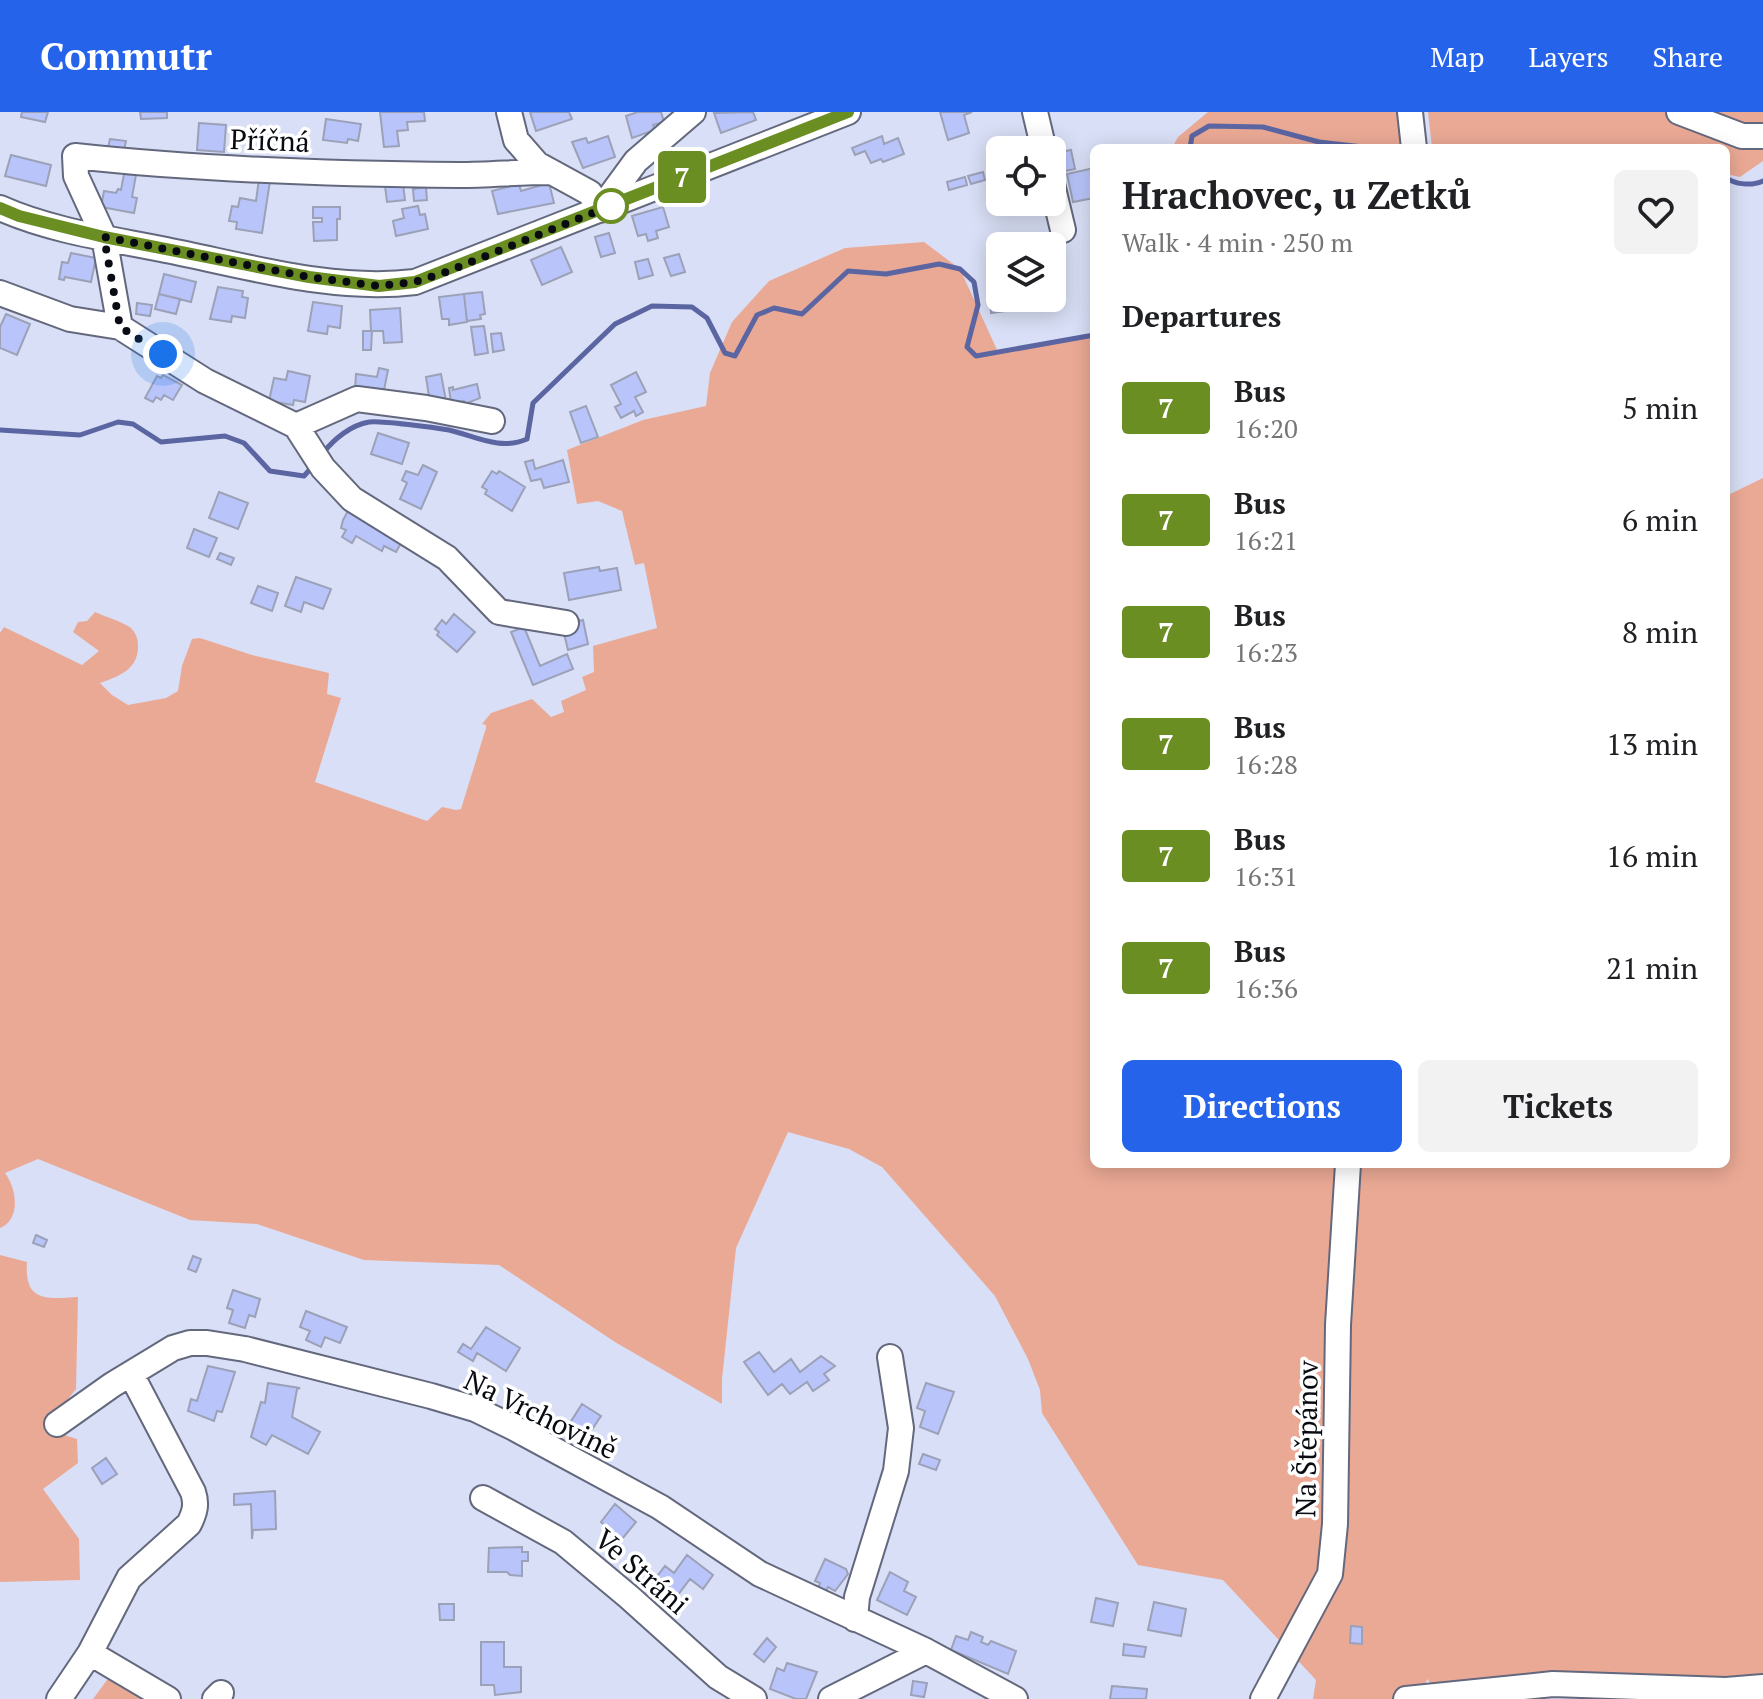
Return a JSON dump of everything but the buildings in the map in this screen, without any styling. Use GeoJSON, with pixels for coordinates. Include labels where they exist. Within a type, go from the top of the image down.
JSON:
{"type":"FeatureCollection","features":[{"type":"Feature","properties":{"kind":"street"},"geometry":{"type":"LineString","coordinates":[[509,112],[516,140],[537,164],[590,193],[600,210]]}},
{"type":"Feature","properties":{"kind":"street"},"geometry":{"type":"LineString","coordinates":[[600,210],[636,161],[693,112]]}},
{"type":"Feature","properties":{"kind":"street"},"geometry":{"type":"LineString","coordinates":[[0,208],[19,216],[104,237],[295,275],[379,286],[415,282],[848,112]]}},
{"type":"Feature","properties":{"kind":"street"},"geometry":{"type":"LineString","coordinates":[[1035,112],[1041,136]]}},
{"type":"Feature","properties":{"kind":"street"},"geometry":{"type":"LineString","coordinates":[[1410,112],[1414,144]]}},
{"type":"Feature","properties":{"kind":"street"},"geometry":{"type":"LineString","coordinates":[[1679,112],[1742,136],[1763,136]]}},
{"type":"Feature","properties":{"kind":"street","name":"Příčná"},"geometry":{"type":"LineString","coordinates":[[104,237],[76,176],[75,156],[178,167],[283,172],[461,175],[550,172]]}},
{"type":"Feature","properties":{"kind":"street"},"geometry":{"type":"LineString","coordinates":[[1060,216],[1063,230]]}},
{"type":"Feature","properties":{"kind":"street"},"geometry":{"type":"LineString","coordinates":[[104,237],[120,327]]}},
{"type":"Feature","properties":{"kind":"street"},"geometry":{"type":"LineString","coordinates":[[0,293],[70,319],[120,327],[205,381],[296,426],[317,459],[352,499],[447,558],[499,612],[566,623]]}},
{"type":"Feature","properties":{"kind":"street"},"geometry":{"type":"LineString","coordinates":[[296,426],[327,415],[357,399],[492,421]]}},
{"type":"Feature","properties":{"kind":"street","name":"Na Štěpánov"},"geometry":{"type":"LineString","coordinates":[[1263,1699],[1330,1574],[1335,1524],[1338,1325],[1348,1168]]}},
{"type":"Feature","properties":{"kind":"street","name":"Na Vrchovině"},"geometry":{"type":"LineString","coordinates":[[57,1424],[173,1348],[190,1343],[245,1349],[475,1409],[660,1507],[760,1574],[926,1651],[1015,1699]]}},
{"type":"Feature","properties":{"kind":"street"},"geometry":{"type":"LineString","coordinates":[[855,1619],[857,1597],[896,1471],[901,1428],[890,1357]]}},
{"type":"Feature","properties":{"kind":"street"},"geometry":{"type":"LineString","coordinates":[[59,1699],[90,1653],[129,1578],[189,1524],[195,1507],[193,1492],[131,1374]]}},
{"type":"Feature","properties":{"kind":"street","name":"Ve Stráni"},"geometry":{"type":"LineString","coordinates":[[483,1498],[563,1542],[707,1667],[754,1699]]}},
{"type":"Feature","properties":{"kind":"street"},"geometry":{"type":"LineString","coordinates":[[831,1699],[873,1681],[926,1651]]}},
{"type":"Feature","properties":{"kind":"street"},"geometry":{"type":"LineString","coordinates":[[90,1653],[168,1699]]}},
{"type":"Feature","properties":{"kind":"street"},"geometry":{"type":"LineString","coordinates":[[1406,1699],[1553,1684],[1726,1690],[1763,1687]]}},
{"type":"Feature","properties":{"kind":"shaded area"},"geometry":{"type":"Polygon","coordinates":[[[1208,112],[1399,112],[1403,144],[1174,144],[1178,137],[1208,112]]]}},
{"type":"Feature","properties":{"kind":"shaded area"},"geometry":{"type":"Polygon","coordinates":[[[1428,112],[1763,112],[1763,161],[1740,177],[1730,175],[1730,144],[1432,144],[1428,112]]]}},
{"type":"Feature","properties":{"kind":"shaded area"},"geometry":{"type":"Polygon","coordinates":[[[924,242],[960,269],[998,352],[1090,334],[1090,1168],[1730,1168],[1730,494],[1763,478],[1763,1699],[1584,1699],[1589,1671],[1432,1685],[1427,1679],[1421,1699],[1313,1699],[1316,1680],[1223,1580],[1138,1565],[1042,1413],[1040,1390],[1028,1359],[995,1296],[882,1167],[849,1149],[788,1132],[736,1248],[722,1404],[615,1342],[499,1265],[364,1260],[257,1224],[190,1220],[38,1159],[5,1173],[15,1203],[11,1218],[0,1228],[0,633],[4,627],[82,665],[99,651],[73,632],[78,622],[87,621],[95,612],[131,628],[138,643],[135,661],[120,675],[100,683],[128,705],[166,698],[178,691],[182,666],[192,639],[200,638],[252,655],[329,673],[327,694],[341,698],[315,782],[427,821],[442,807],[461,809],[486,728],[482,724],[491,713],[532,699],[551,717],[564,712],[561,701],[586,690],[582,677],[594,672],[593,646],[657,628],[644,563],[635,565],[622,511],[598,501],[577,504],[567,450],[643,420],[706,406],[710,373],[732,322],[769,281],[845,248],[924,242]]]}},
{"type":"Feature","properties":{"kind":"shaded area"},"geometry":{"type":"Polygon","coordinates":[[[0,1255],[27,1262],[29,1285],[39,1295],[78,1297],[76,1389],[60,1409],[51,1431],[77,1439],[78,1463],[43,1489],[79,1539],[80,1580],[0,1582],[0,1255]]]}},
{"type":"Feature","properties":{"kind":"shaded area"},"geometry":{"type":"Polygon","coordinates":[[[110,1676],[149,1699],[93,1699],[110,1676]]]}},
{"type":"Feature","properties":{"kind":"waterway"},"geometry":{"type":"LineString","coordinates":[[1191,144],[1192,136],[1209,126],[1263,127],[1337,144]]}},
{"type":"Feature","properties":{"kind":"waterway"},"geometry":{"type":"LineString","coordinates":[[1730,180],[1744,184],[1763,181]]}},
{"type":"Feature","properties":{"kind":"waterway"},"geometry":{"type":"LineString","coordinates":[[323,453],[343,433],[369,422],[449,430],[497,443],[527,439],[533,403],[615,324],[652,306],[692,307],[707,318],[725,353],[735,356],[757,315],[774,308],[802,314],[848,271],[886,274],[939,264],[960,269],[974,282],[978,305],[967,347],[976,356],[1090,336]]}},
{"type":"Feature","properties":{"kind":"waterway"},"geometry":{"type":"LineString","coordinates":[[0,430],[80,435],[118,422],[133,424],[161,442],[225,436],[244,443],[270,471],[304,476],[312,467]]}},
{"type":"Feature","properties":{"kind":"bus line","name":"7"},"geometry":{"type":"LineString","coordinates":[[0,208],[19,216],[104,237],[240,265],[379,286],[415,282],[848,112]]}},
{"type":"Feature","properties":{"kind":"route"},"geometry":{"type":"LineString","coordinates":[[163,354],[120,327],[104,237],[240,265],[379,286],[415,282],[446,272],[600,210],[606,204],[611,206]]}}]}
